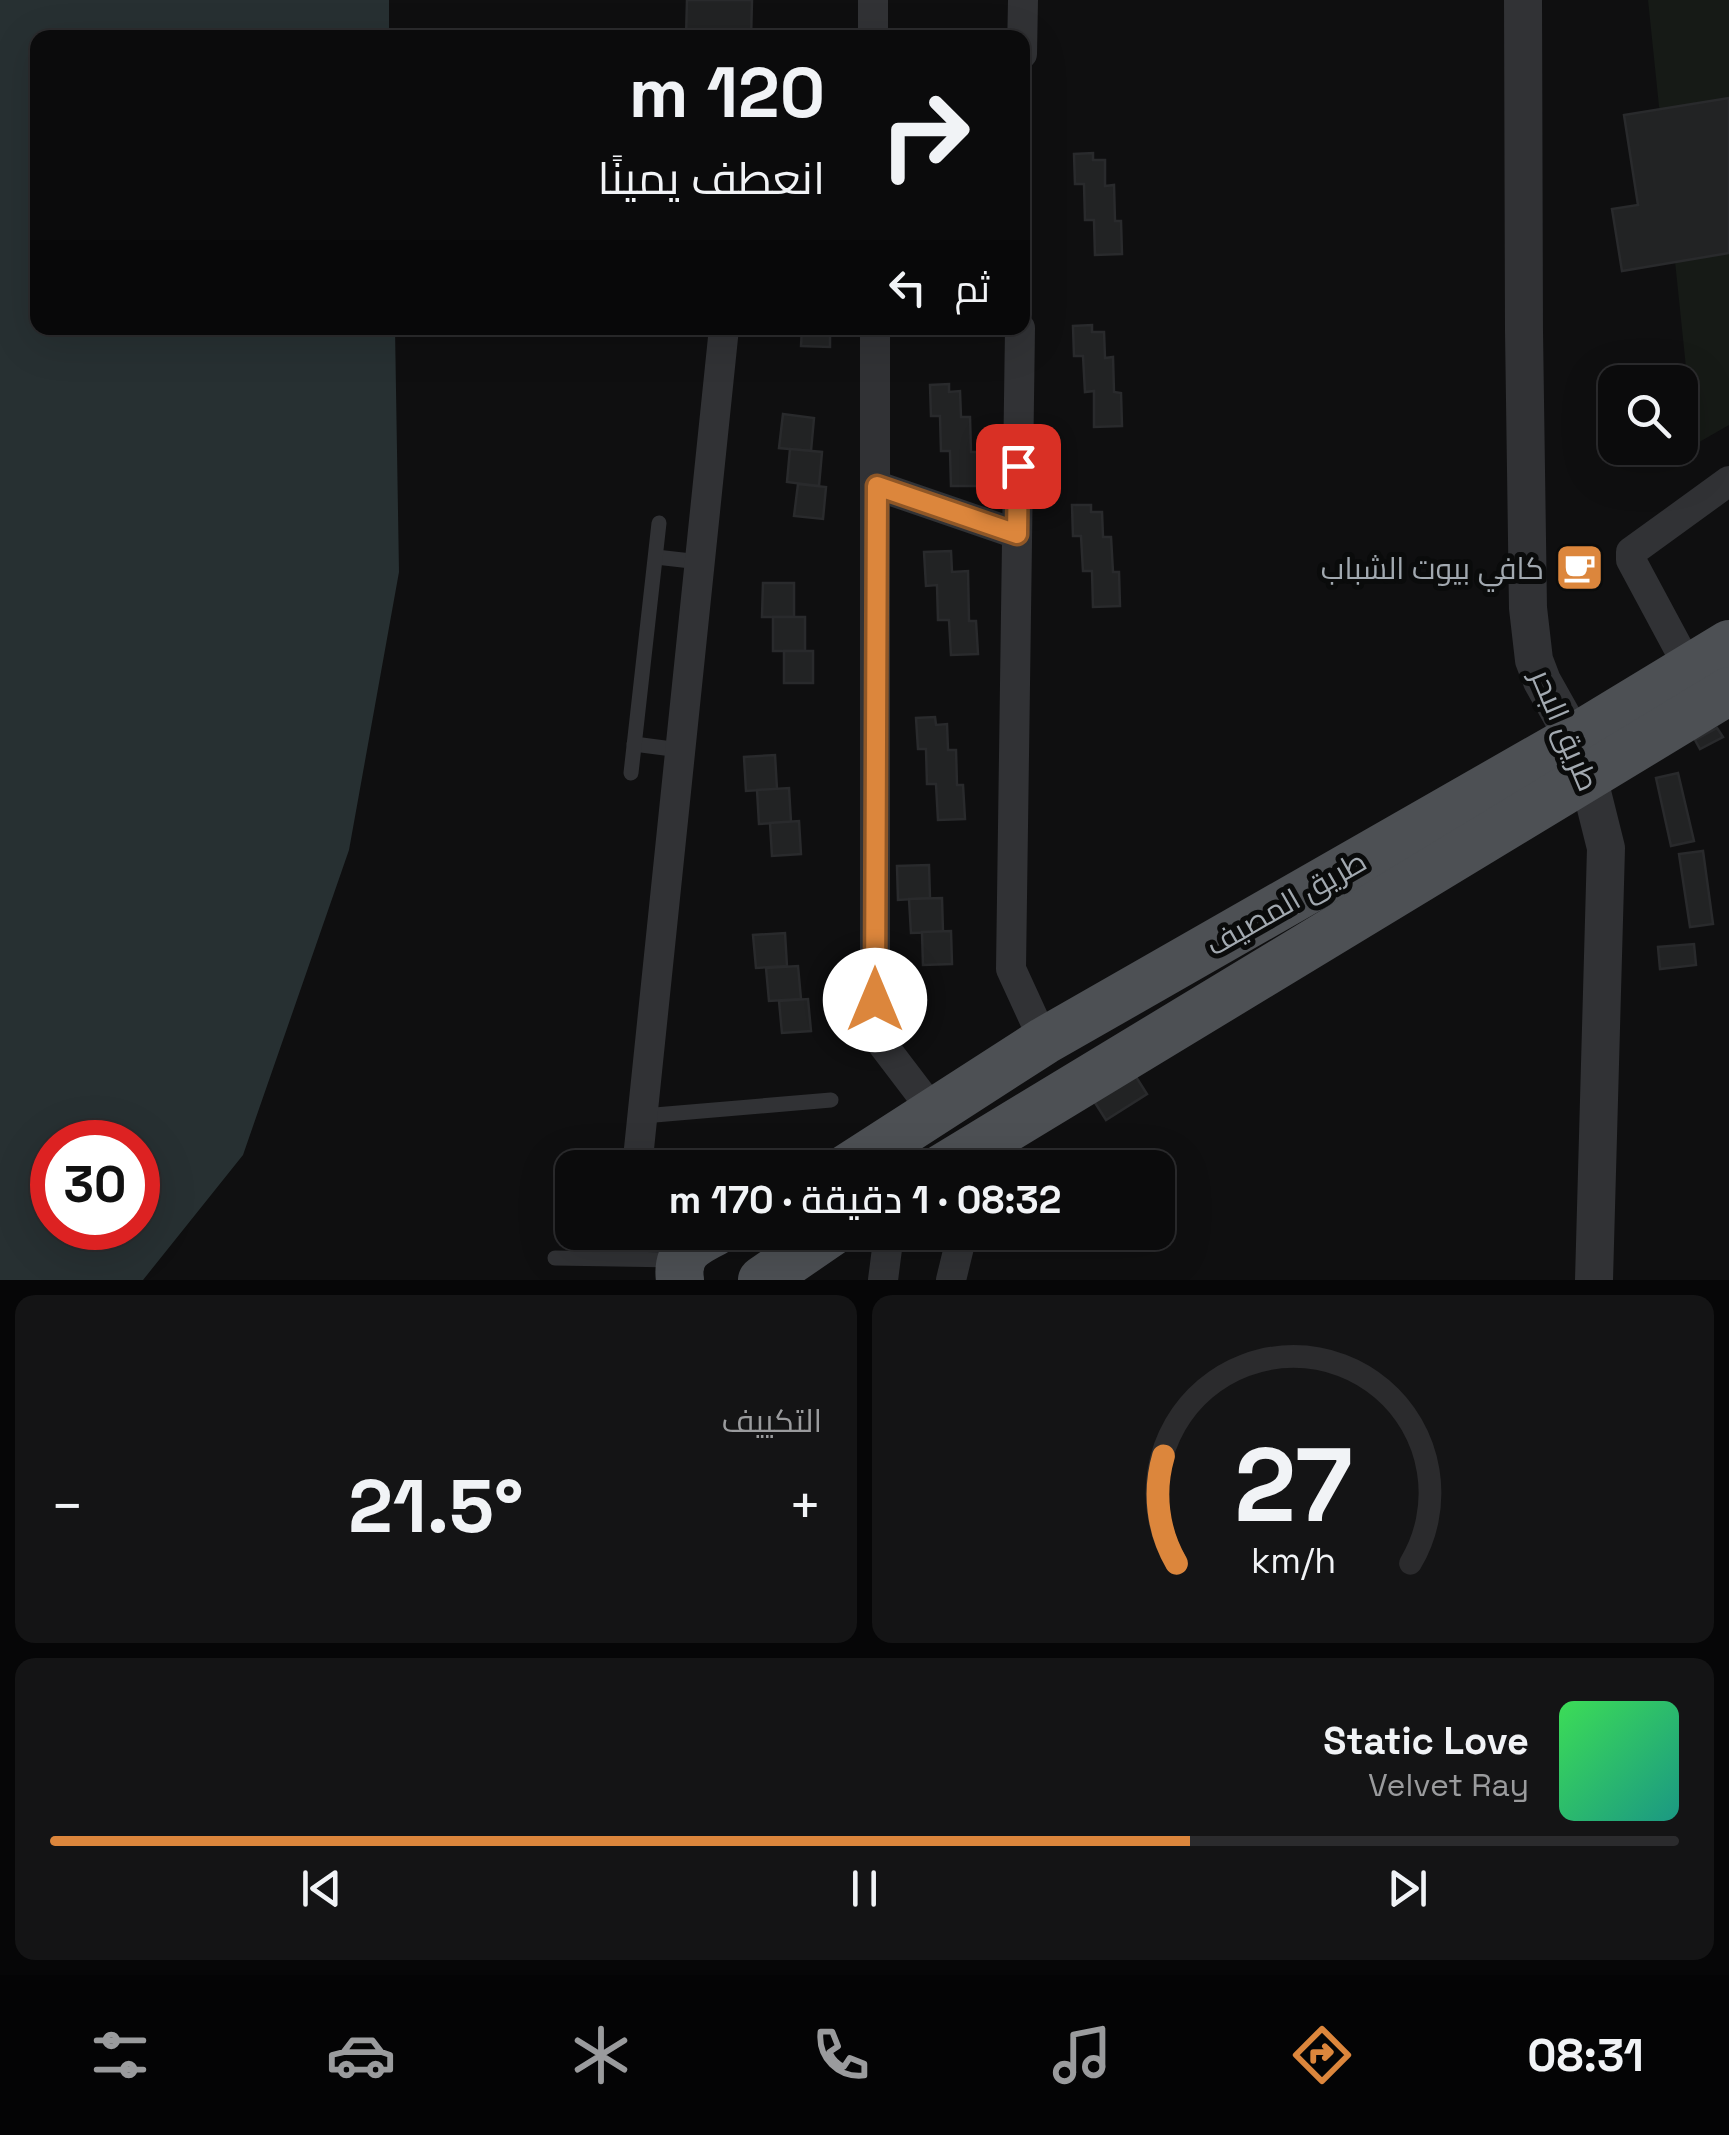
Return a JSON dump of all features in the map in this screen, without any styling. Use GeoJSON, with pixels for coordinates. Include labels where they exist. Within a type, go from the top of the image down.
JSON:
{"type":"FeatureCollection","features":[{"type":"Feature","properties":{"kind":"main road","name":"طريق المصيف"},"geometry":{"type":"LineString","coordinates":[[970,1150],[1581,757],[1709,680],[1729,644]]}},
{"type":"Feature","properties":{"kind":"main road","name":"طريق المصيف"},"geometry":{"type":"LineString","coordinates":[[878,1150],[1044,1041],[1581,757]]}},
{"type":"Feature","properties":{"kind":"main road"},"geometry":{"type":"LineString","coordinates":[[762,1280],[806,1250]]}},
{"type":"Feature","properties":{"kind":"street"},"geometry":{"type":"LineString","coordinates":[[873,0],[873,30]]}},
{"type":"Feature","properties":{"kind":"street"},"geometry":{"type":"LineString","coordinates":[[1022,30],[1023,0]]}},
{"type":"Feature","properties":{"kind":"street","name":"طريق البحر"},"geometry":{"type":"LineString","coordinates":[[1523,0],[1528,608],[1534,660],[1581,757],[1607,864],[1594,1280]]}},
{"type":"Feature","properties":{"kind":"street"},"geometry":{"type":"LineString","coordinates":[[639,1150],[723,335]]}},
{"type":"Feature","properties":{"kind":"street"},"geometry":{"type":"LineString","coordinates":[[876,335],[875,1000],[880,1041],[934,1112]]}},
{"type":"Feature","properties":{"kind":"street"},"geometry":{"type":"LineString","coordinates":[[1020,335],[1012,968],[1044,1041]]}},
{"type":"Feature","properties":{"kind":"street"},"geometry":{"type":"LineString","coordinates":[[1709,680],[1631,560],[1631,552],[1729,481]]}},
{"type":"Feature","properties":{"kind":"street"},"geometry":{"type":"LineString","coordinates":[[877,486],[1017,534]]}},
{"type":"Feature","properties":{"kind":"street"},"geometry":{"type":"LineString","coordinates":[[883,1280],[887,1250]]}},
{"type":"Feature","properties":{"kind":"street"},"geometry":{"type":"LineString","coordinates":[[951,1280],[958,1250]]}},
{"type":"Feature","properties":{"kind":"lane"},"geometry":{"type":"LineString","coordinates":[[630,773],[659,523]]}},
{"type":"Feature","properties":{"kind":"lane"},"geometry":{"type":"LineString","coordinates":[[656,557],[700,562]]}},
{"type":"Feature","properties":{"kind":"lane"},"geometry":{"type":"LineString","coordinates":[[634,744],[680,750]]}},
{"type":"Feature","properties":{"kind":"lane"},"geometry":{"type":"LineString","coordinates":[[642,1116],[830,1100]]}},
{"type":"Feature","properties":{"kind":"lane"},"geometry":{"type":"LineString","coordinates":[[556,1258],[684,1251]]}},
{"type":"Feature","properties":{"kind":"shaded area"},"geometry":{"type":"Polygon","coordinates":[[[0,0],[389,0],[389,30],[30,30],[30,335],[395,335],[399,572],[349,850],[243,1155],[143,1280],[0,1280],[0,0]]]}},
{"type":"Feature","properties":{"kind":"shaded area"},"geometry":{"type":"Polygon","coordinates":[[[1648,0],[1729,0],[1729,425],[1698,443],[1698,365],[1686,365],[1648,0]]]}},
{"type":"Feature","properties":{"kind":"building"},"geometry":{"type":"Polygon","coordinates":[[[687,0],[752,0],[751,30],[686,30],[687,0]]]}},
{"type":"Feature","properties":{"kind":"building"},"geometry":{"type":"Polygon","coordinates":[[[1729,98],[1729,253],[1622,271],[1612,209],[1638,205],[1624,115],[1729,98]]]}},
{"type":"Feature","properties":{"kind":"building"},"geometry":{"type":"Polygon","coordinates":[[[1093,153],[1093,160],[1105,160],[1105,186],[1114,185],[1115,221],[1121,221],[1122,254],[1095,255],[1094,220],[1085,220],[1084,184],[1075,184],[1074,154],[1093,153]]]}},
{"type":"Feature","properties":{"kind":"building"},"geometry":{"type":"Polygon","coordinates":[[[1092,325],[1092,332],[1104,332],[1105,358],[1113,357],[1114,392],[1121,393],[1122,426],[1094,427],[1094,391],[1085,392],[1083,356],[1074,356],[1073,326],[1092,325]]]}},
{"type":"Feature","properties":{"kind":"building"},"geometry":{"type":"Polygon","coordinates":[[[802,335],[830,335],[830,347],[801,346],[802,335]]]}},
{"type":"Feature","properties":{"kind":"building"},"geometry":{"type":"Polygon","coordinates":[[[949,384],[949,392],[960,391],[961,417],[970,417],[971,452],[977,452],[978,486],[951,486],[950,451],[941,451],[940,416],[931,416],[930,385],[949,384]]]}},
{"type":"Feature","properties":{"kind":"building"},"geometry":{"type":"Polygon","coordinates":[[[783,414],[814,418],[811,451],[779,448],[783,414]]]}},
{"type":"Feature","properties":{"kind":"building"},"geometry":{"type":"Polygon","coordinates":[[[790,449],[822,452],[819,486],[787,482],[790,449]]]}},
{"type":"Feature","properties":{"kind":"building"},"geometry":{"type":"Polygon","coordinates":[[[798,484],[826,487],[823,519],[794,516],[798,484]]]}},
{"type":"Feature","properties":{"kind":"building"},"geometry":{"type":"Polygon","coordinates":[[[1072,505],[1091,505],[1091,512],[1102,512],[1103,537],[1111,537],[1113,572],[1119,572],[1120,606],[1093,607],[1092,571],[1083,571],[1081,536],[1073,536],[1072,505]]]}},
{"type":"Feature","properties":{"kind":"building"},"geometry":{"type":"Polygon","coordinates":[[[951,551],[952,572],[968,571],[969,621],[976,621],[978,654],[951,655],[949,620],[938,620],[937,585],[926,586],[924,552],[951,551]]]}},
{"type":"Feature","properties":{"kind":"building"},"geometry":{"type":"Polygon","coordinates":[[[763,583],[794,583],[794,617],[762,617],[763,583]]]}},
{"type":"Feature","properties":{"kind":"building"},"geometry":{"type":"Polygon","coordinates":[[[773,617],[805,617],[805,651],[773,651],[773,617]]]}},
{"type":"Feature","properties":{"kind":"building"},"geometry":{"type":"Polygon","coordinates":[[[784,651],[813,651],[813,683],[784,683],[784,651]]]}},
{"type":"Feature","properties":{"kind":"building"},"geometry":{"type":"Polygon","coordinates":[[[935,717],[936,725],[947,724],[948,750],[956,750],[957,785],[963,785],[965,819],[938,820],[936,784],[927,784],[926,749],[918,749],[916,718],[935,717]]]}},
{"type":"Feature","properties":{"kind":"building"},"geometry":{"type":"Polygon","coordinates":[[[1717,728],[1723,737],[1700,749],[1695,740],[1717,728]]]}},
{"type":"Feature","properties":{"kind":"building"},"geometry":{"type":"Polygon","coordinates":[[[775,755],[777,789],[746,791],[744,757],[775,755]]]}},
{"type":"Feature","properties":{"kind":"building"},"geometry":{"type":"Polygon","coordinates":[[[1678,773],[1694,841],[1671,846],[1656,778],[1678,773]]]}},
{"type":"Feature","properties":{"kind":"building"},"geometry":{"type":"Polygon","coordinates":[[[789,788],[791,822],[759,824],[757,790],[789,788]]]}},
{"type":"Feature","properties":{"kind":"building"},"geometry":{"type":"Polygon","coordinates":[[[799,821],[801,854],[772,856],[770,823],[799,821]]]}},
{"type":"Feature","properties":{"kind":"building"},"geometry":{"type":"Polygon","coordinates":[[[1703,851],[1713,924],[1690,927],[1679,854],[1703,851]]]}},
{"type":"Feature","properties":{"kind":"building"},"geometry":{"type":"Polygon","coordinates":[[[929,865],[930,898],[898,900],[897,866],[929,865]]]}},
{"type":"Feature","properties":{"kind":"building"},"geometry":{"type":"Polygon","coordinates":[[[942,898],[943,932],[911,933],[909,899],[942,898]]]}},
{"type":"Feature","properties":{"kind":"building"},"geometry":{"type":"Polygon","coordinates":[[[951,931],[952,964],[923,965],[922,932],[951,931]]]}},
{"type":"Feature","properties":{"kind":"building"},"geometry":{"type":"Polygon","coordinates":[[[785,933],[787,966],[756,968],[753,935],[785,933]]]}},
{"type":"Feature","properties":{"kind":"building"},"geometry":{"type":"Polygon","coordinates":[[[1694,944],[1696,965],[1660,969],[1658,947],[1694,944]]]}},
{"type":"Feature","properties":{"kind":"building"},"geometry":{"type":"Polygon","coordinates":[[[798,966],[801,999],[769,1001],[766,968],[798,966]]]}},
{"type":"Feature","properties":{"kind":"building"},"geometry":{"type":"Polygon","coordinates":[[[808,999],[811,1031],[782,1033],[779,1001],[808,999]]]}},
{"type":"Feature","properties":{"kind":"building"},"geometry":{"type":"Polygon","coordinates":[[[1131,1069],[1147,1094],[1106,1120],[1090,1095],[1131,1069]]]}},
{"type":"Feature","properties":{"kind":"place","name":"كافي بيوت الشباب"},"geometry":{"type":"Point","coordinates":[1579,568]}},
{"type":"Feature","properties":{"kind":"route"},"geometry":{"type":"LineString","coordinates":[[875,1000],[877,486],[1017,534],[1018,466]]}}]}
